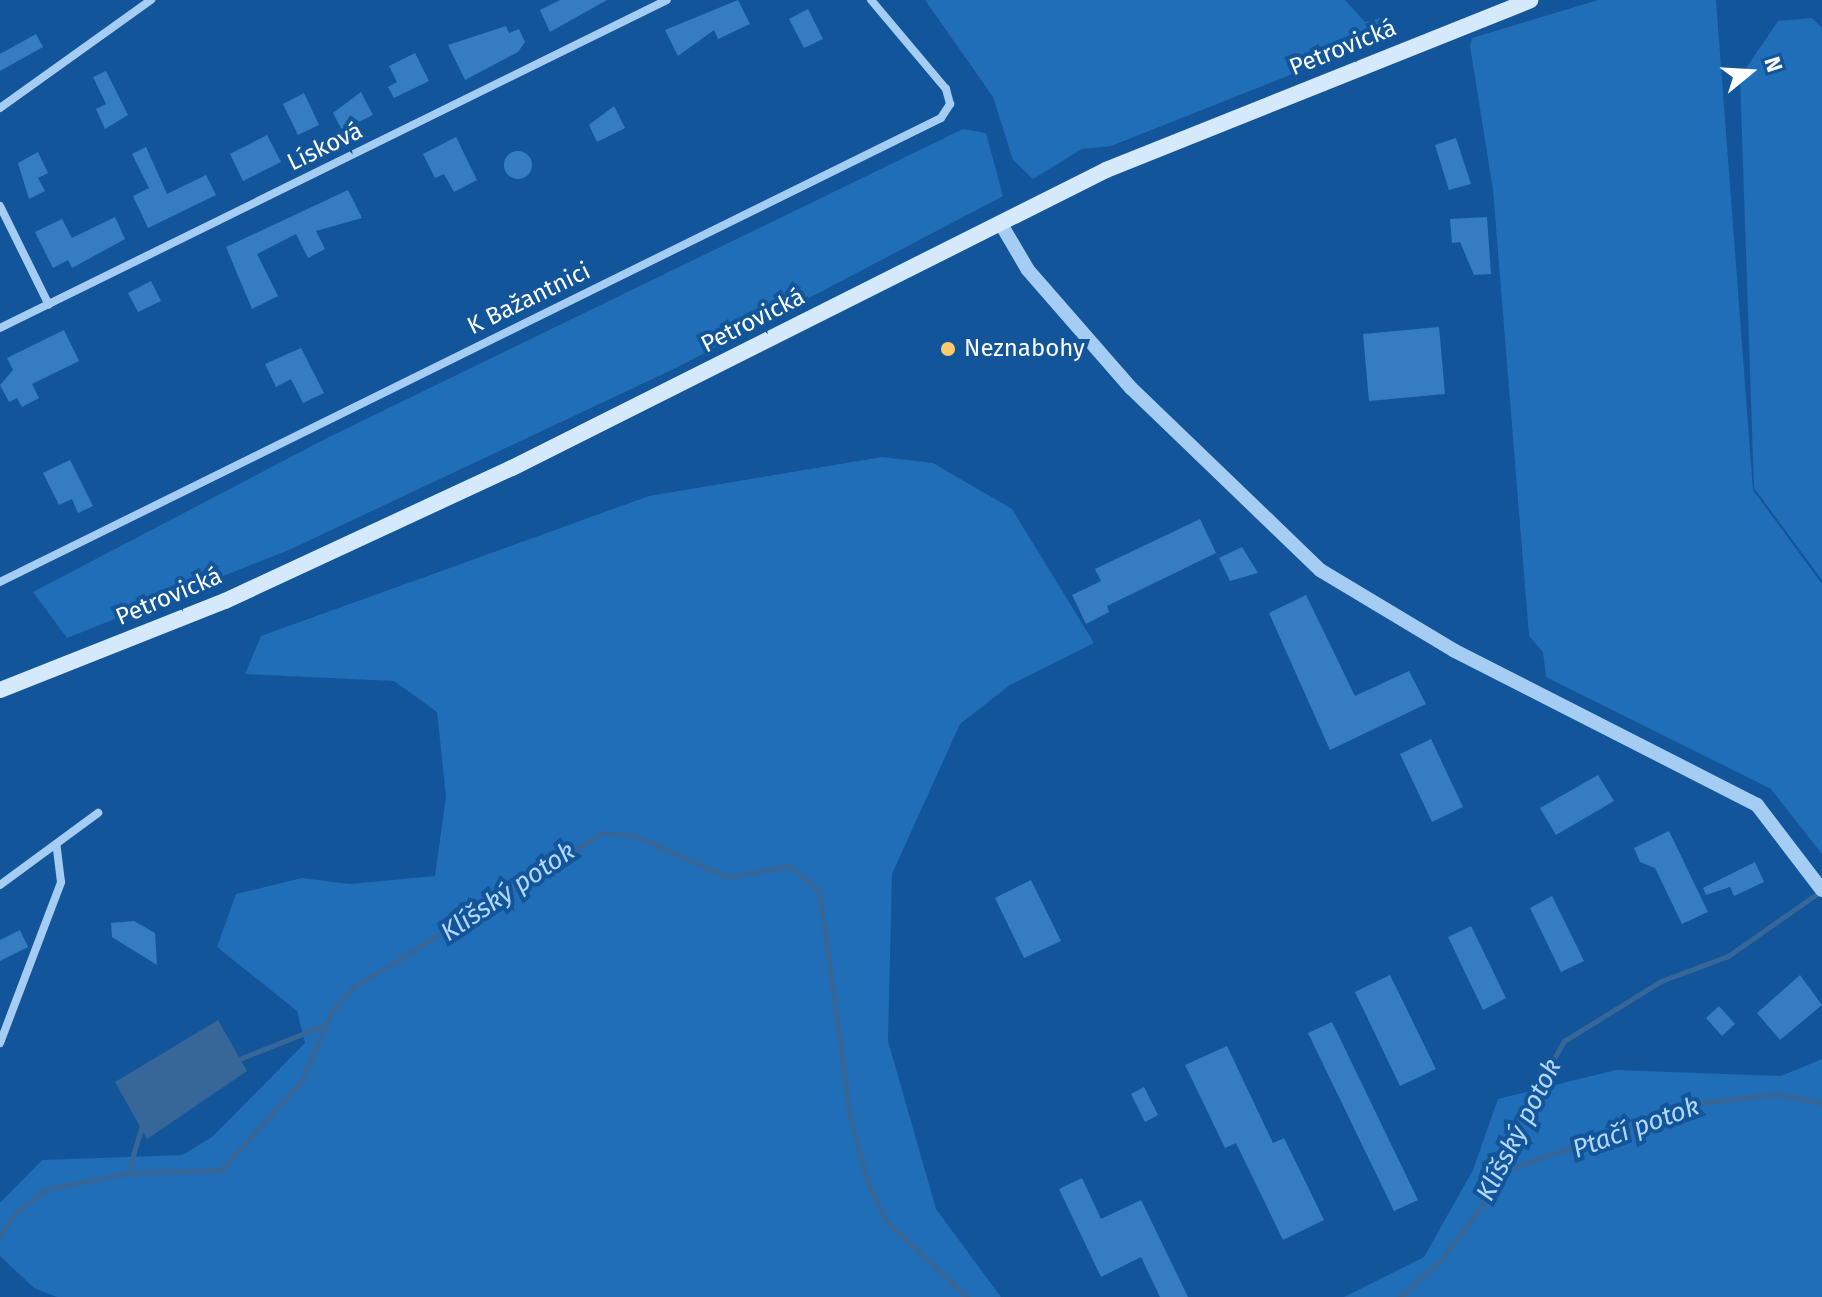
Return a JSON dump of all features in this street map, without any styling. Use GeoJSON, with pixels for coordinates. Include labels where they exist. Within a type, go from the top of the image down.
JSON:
{"type":"FeatureCollection","features":[{"type":"Feature","properties":{"kind":"main road","name":"Petrovická"},"geometry":{"type":"LineString","coordinates":[[0,690],[398,521],[1106,170],[1530,0]]}},
{"type":"Feature","properties":{"kind":"street"},"geometry":{"type":"LineString","coordinates":[[0,108],[151,0]]}},
{"type":"Feature","properties":{"kind":"street","name":"Lísková"},"geometry":{"type":"LineString","coordinates":[[0,328],[667,0]]}},
{"type":"Feature","properties":{"kind":"street","name":"K Bažantnici"},"geometry":{"type":"LineString","coordinates":[[0,582],[941,118],[950,104],[946,89],[871,0]]}},
{"type":"Feature","properties":{"kind":"street"},"geometry":{"type":"LineString","coordinates":[[0,206],[49,305]]}},
{"type":"Feature","properties":{"kind":"street"},"geometry":{"type":"LineString","coordinates":[[1001,224],[1028,270],[1131,388],[1320,570],[1455,651],[1757,805],[1813,874],[1822,890]]}},
{"type":"Feature","properties":{"kind":"street"},"geometry":{"type":"LineString","coordinates":[[0,885],[98,813]]}},
{"type":"Feature","properties":{"kind":"street"},"geometry":{"type":"LineString","coordinates":[[0,1043],[61,882],[56,844]]}},
{"type":"Feature","properties":{"kind":"shaded area"},"geometry":{"type":"Polygon","coordinates":[[[925,0],[1345,0],[1365,22],[1388,16],[1393,24],[1392,34],[1376,41],[1111,146],[1082,149],[1033,179],[1013,160],[993,97],[925,0]]]}},
{"type":"Feature","properties":{"kind":"shaded area"},"geometry":{"type":"Polygon","coordinates":[[[1598,0],[1716,0],[1753,490],[1822,584],[1822,854],[1771,789],[1546,677],[1543,652],[1529,636],[1493,190],[1470,46],[1472,38],[1598,0]]]}},
{"type":"Feature","properties":{"kind":"shaded area"},"geometry":{"type":"Polygon","coordinates":[[[1812,18],[1822,28],[1822,580],[1754,488],[1740,77],[1778,21],[1812,18]]]}},
{"type":"Feature","properties":{"kind":"shaded area"},"geometry":{"type":"Polygon","coordinates":[[[963,129],[986,133],[1003,196],[678,367],[289,550],[67,638],[33,592],[325,439],[963,129]]]}},
{"type":"Feature","properties":{"kind":"shaded area"},"geometry":{"type":"Polygon","coordinates":[[[882,457],[933,463],[1012,509],[1094,643],[1010,685],[960,724],[892,874],[888,1041],[936,1209],[1001,1297],[57,1297],[34,1288],[0,1256],[0,1203],[42,1160],[182,1155],[212,1137],[305,1043],[297,1011],[217,947],[236,894],[302,878],[349,884],[435,876],[446,796],[437,712],[394,681],[245,674],[261,636],[649,496],[882,457]]]}},
{"type":"Feature","properties":{"kind":"shaded area"},"geometry":{"type":"Polygon","coordinates":[[[218,1020],[247,1071],[147,1139],[115,1082],[218,1020]]]}},
{"type":"Feature","properties":{"kind":"shaded area"},"geometry":{"type":"Polygon","coordinates":[[[1822,1059],[1822,1297],[1344,1297],[1424,1257],[1473,1170],[1498,1099],[1616,1070],[1781,1076],[1822,1059]]]}},
{"type":"Feature","properties":{"kind":"building"},"geometry":{"type":"Polygon","coordinates":[[[560,0],[607,0],[550,32],[540,10],[560,0]]]}},
{"type":"Feature","properties":{"kind":"building"},"geometry":{"type":"Polygon","coordinates":[[[738,0],[750,24],[718,39],[714,30],[678,56],[665,30],[738,0]]]}},
{"type":"Feature","properties":{"kind":"building"},"geometry":{"type":"Polygon","coordinates":[[[808,9],[823,39],[804,48],[789,19],[808,9]]]}},
{"type":"Feature","properties":{"kind":"building"},"geometry":{"type":"Polygon","coordinates":[[[506,26],[509,33],[519,29],[525,42],[518,52],[465,80],[448,45],[506,26]]]}},
{"type":"Feature","properties":{"kind":"building"},"geometry":{"type":"Polygon","coordinates":[[[36,34],[43,47],[0,71],[0,54],[36,34]]]}},
{"type":"Feature","properties":{"kind":"building"},"geometry":{"type":"Polygon","coordinates":[[[415,53],[429,81],[394,98],[388,87],[397,82],[389,66],[415,53]]]}},
{"type":"Feature","properties":{"kind":"building"},"geometry":{"type":"Polygon","coordinates":[[[106,71],[128,115],[105,129],[96,109],[106,104],[93,77],[106,71]]]}},
{"type":"Feature","properties":{"kind":"building"},"geometry":{"type":"Polygon","coordinates":[[[361,92],[373,115],[342,130],[333,113],[361,92]]]}},
{"type":"Feature","properties":{"kind":"building"},"geometry":{"type":"Polygon","coordinates":[[[304,93],[319,125],[298,135],[283,104],[304,93]]]}},
{"type":"Feature","properties":{"kind":"building"},"geometry":{"type":"Polygon","coordinates":[[[614,106],[625,128],[597,142],[589,125],[614,106]]]}},
{"type":"Feature","properties":{"kind":"building"},"geometry":{"type":"Polygon","coordinates":[[[267,135],[281,162],[243,181],[230,154],[267,135]]]}},
{"type":"Feature","properties":{"kind":"building"},"geometry":{"type":"Polygon","coordinates":[[[456,137],[477,180],[454,192],[444,174],[435,178],[423,154],[456,137]]]}},
{"type":"Feature","properties":{"kind":"building"},"geometry":{"type":"Polygon","coordinates":[[[1456,138],[1471,184],[1449,190],[1435,145],[1456,138]]]}},
{"type":"Feature","properties":{"kind":"building"},"geometry":{"type":"Polygon","coordinates":[[[146,147],[167,194],[206,175],[216,195],[148,228],[133,196],[149,188],[132,154],[146,147]]]}},
{"type":"Feature","properties":{"kind":"building"},"geometry":{"type":"Polygon","coordinates":[[[518,151],[528,155],[532,165],[528,175],[518,179],[508,175],[504,165],[508,155],[518,151]]]}},
{"type":"Feature","properties":{"kind":"building"},"geometry":{"type":"Polygon","coordinates":[[[38,152],[48,173],[38,178],[45,191],[29,199],[18,163],[38,152]]]}},
{"type":"Feature","properties":{"kind":"building"},"geometry":{"type":"Polygon","coordinates":[[[348,190],[362,218],[316,231],[325,249],[308,258],[296,234],[257,254],[278,296],[252,309],[226,247],[348,190]]]}},
{"type":"Feature","properties":{"kind":"building"},"geometry":{"type":"Polygon","coordinates":[[[115,217],[125,239],[72,268],[68,260],[53,268],[35,232],[62,219],[72,238],[115,217]]]}},
{"type":"Feature","properties":{"kind":"building"},"geometry":{"type":"Polygon","coordinates":[[[1487,217],[1491,274],[1474,275],[1460,242],[1452,243],[1450,219],[1487,217]]]}},
{"type":"Feature","properties":{"kind":"building"},"geometry":{"type":"Polygon","coordinates":[[[151,281],[161,301],[138,312],[128,293],[151,281]]]}},
{"type":"Feature","properties":{"kind":"building"},"geometry":{"type":"Polygon","coordinates":[[[1439,327],[1445,394],[1369,401],[1363,334],[1439,327]]]}},
{"type":"Feature","properties":{"kind":"building"},"geometry":{"type":"Polygon","coordinates":[[[64,330],[79,361],[32,384],[39,398],[22,407],[17,398],[9,402],[0,385],[13,370],[7,358],[64,330]]]}},
{"type":"Feature","properties":{"kind":"building"},"geometry":{"type":"Polygon","coordinates":[[[301,348],[324,393],[303,403],[291,379],[276,387],[265,364],[301,348]]]}},
{"type":"Feature","properties":{"kind":"building"},"geometry":{"type":"Polygon","coordinates":[[[70,460],[93,506],[78,513],[72,499],[59,505],[43,473],[70,460]]]}},
{"type":"Feature","properties":{"kind":"building"},"geometry":{"type":"Polygon","coordinates":[[[1200,519],[1216,553],[1107,606],[1109,612],[1086,624],[1072,595],[1101,581],[1095,569],[1200,519]]]}},
{"type":"Feature","properties":{"kind":"building"},"geometry":{"type":"Polygon","coordinates":[[[1242,547],[1258,573],[1230,581],[1219,558],[1242,547]]]}},
{"type":"Feature","properties":{"kind":"building"},"geometry":{"type":"Polygon","coordinates":[[[1306,595],[1355,696],[1409,671],[1426,704],[1330,750],[1269,613],[1306,595]]]}},
{"type":"Feature","properties":{"kind":"building"},"geometry":{"type":"Polygon","coordinates":[[[1431,739],[1463,807],[1432,822],[1400,754],[1431,739]]]}},
{"type":"Feature","properties":{"kind":"building"},"geometry":{"type":"Polygon","coordinates":[[[1598,775],[1614,801],[1556,835],[1540,808],[1598,775]]]}},
{"type":"Feature","properties":{"kind":"building"},"geometry":{"type":"Polygon","coordinates":[[[1669,831],[1708,912],[1682,924],[1655,868],[1640,862],[1634,848],[1669,831]]]}},
{"type":"Feature","properties":{"kind":"building"},"geometry":{"type":"Polygon","coordinates":[[[1755,862],[1764,882],[1734,896],[1730,887],[1706,895],[1703,888],[1755,862]]]}},
{"type":"Feature","properties":{"kind":"building"},"geometry":{"type":"Polygon","coordinates":[[[1031,880],[1061,941],[1024,958],[995,898],[1031,880]]]}},
{"type":"Feature","properties":{"kind":"building"},"geometry":{"type":"Polygon","coordinates":[[[1552,896],[1584,961],[1561,972],[1530,908],[1552,896]]]}},
{"type":"Feature","properties":{"kind":"building"},"geometry":{"type":"Polygon","coordinates":[[[134,921],[155,933],[157,965],[112,937],[111,923],[134,921]]]}},
{"type":"Feature","properties":{"kind":"building"},"geometry":{"type":"Polygon","coordinates":[[[1471,926],[1506,998],[1483,1010],[1448,937],[1471,926]]]}},
{"type":"Feature","properties":{"kind":"building"},"geometry":{"type":"Polygon","coordinates":[[[20,930],[28,947],[0,961],[0,940],[20,930]]]}},
{"type":"Feature","properties":{"kind":"building"},"geometry":{"type":"Polygon","coordinates":[[[1390,975],[1436,1069],[1400,1086],[1355,992],[1390,975]]]}},
{"type":"Feature","properties":{"kind":"building"},"geometry":{"type":"Polygon","coordinates":[[[1800,975],[1822,1005],[1780,1040],[1757,1013],[1800,975]]]}},
{"type":"Feature","properties":{"kind":"building"},"geometry":{"type":"Polygon","coordinates":[[[1719,1006],[1735,1024],[1722,1036],[1706,1018],[1719,1006]]]}},
{"type":"Feature","properties":{"kind":"building"},"geometry":{"type":"Polygon","coordinates":[[[1332,1022],[1418,1200],[1394,1211],[1308,1033],[1332,1022]]]}},
{"type":"Feature","properties":{"kind":"building"},"geometry":{"type":"Polygon","coordinates":[[[1227,1046],[1273,1143],[1284,1138],[1324,1220],[1283,1240],[1236,1143],[1225,1148],[1185,1065],[1227,1046]]]}},
{"type":"Feature","properties":{"kind":"building"},"geometry":{"type":"Polygon","coordinates":[[[1144,1087],[1158,1115],[1145,1122],[1131,1094],[1144,1087]]]}},
{"type":"Feature","properties":{"kind":"building"},"geometry":{"type":"Polygon","coordinates":[[[1082,1178],[1101,1219],[1141,1200],[1188,1297],[1160,1297],[1141,1257],[1101,1277],[1059,1189],[1082,1178]]]}},
{"type":"Feature","properties":{"kind":"waterway","name":"Klíšský potok"},"geometry":{"type":"LineString","coordinates":[[0,1236],[16,1212],[46,1189],[128,1173],[221,1170],[302,1080],[332,1010],[354,987],[602,833],[636,836],[727,877],[790,866],[819,890],[850,1117],[867,1181],[886,1221],[967,1297]]}},
{"type":"Feature","properties":{"kind":"waterway","name":"Klíšský potok"},"geometry":{"type":"LineString","coordinates":[[1399,1297],[1438,1263],[1488,1198],[1519,1119],[1564,1041],[1661,981],[1728,956],[1821,891]]}},
{"type":"Feature","properties":{"kind":"waterway"},"geometry":{"type":"LineString","coordinates":[[234,1061],[325,1025]]}},
{"type":"Feature","properties":{"kind":"waterway","name":"Ptačí potok"},"geometry":{"type":"LineString","coordinates":[[1499,1173],[1698,1103],[1777,1094],[1822,1103]]}},
{"type":"Feature","properties":{"kind":"waterway"},"geometry":{"type":"LineString","coordinates":[[128,1172],[143,1122]]}},
{"type":"Feature","properties":{"kind":"place","name":"Neznabohy"},"geometry":{"type":"Point","coordinates":[948,349]}}]}
